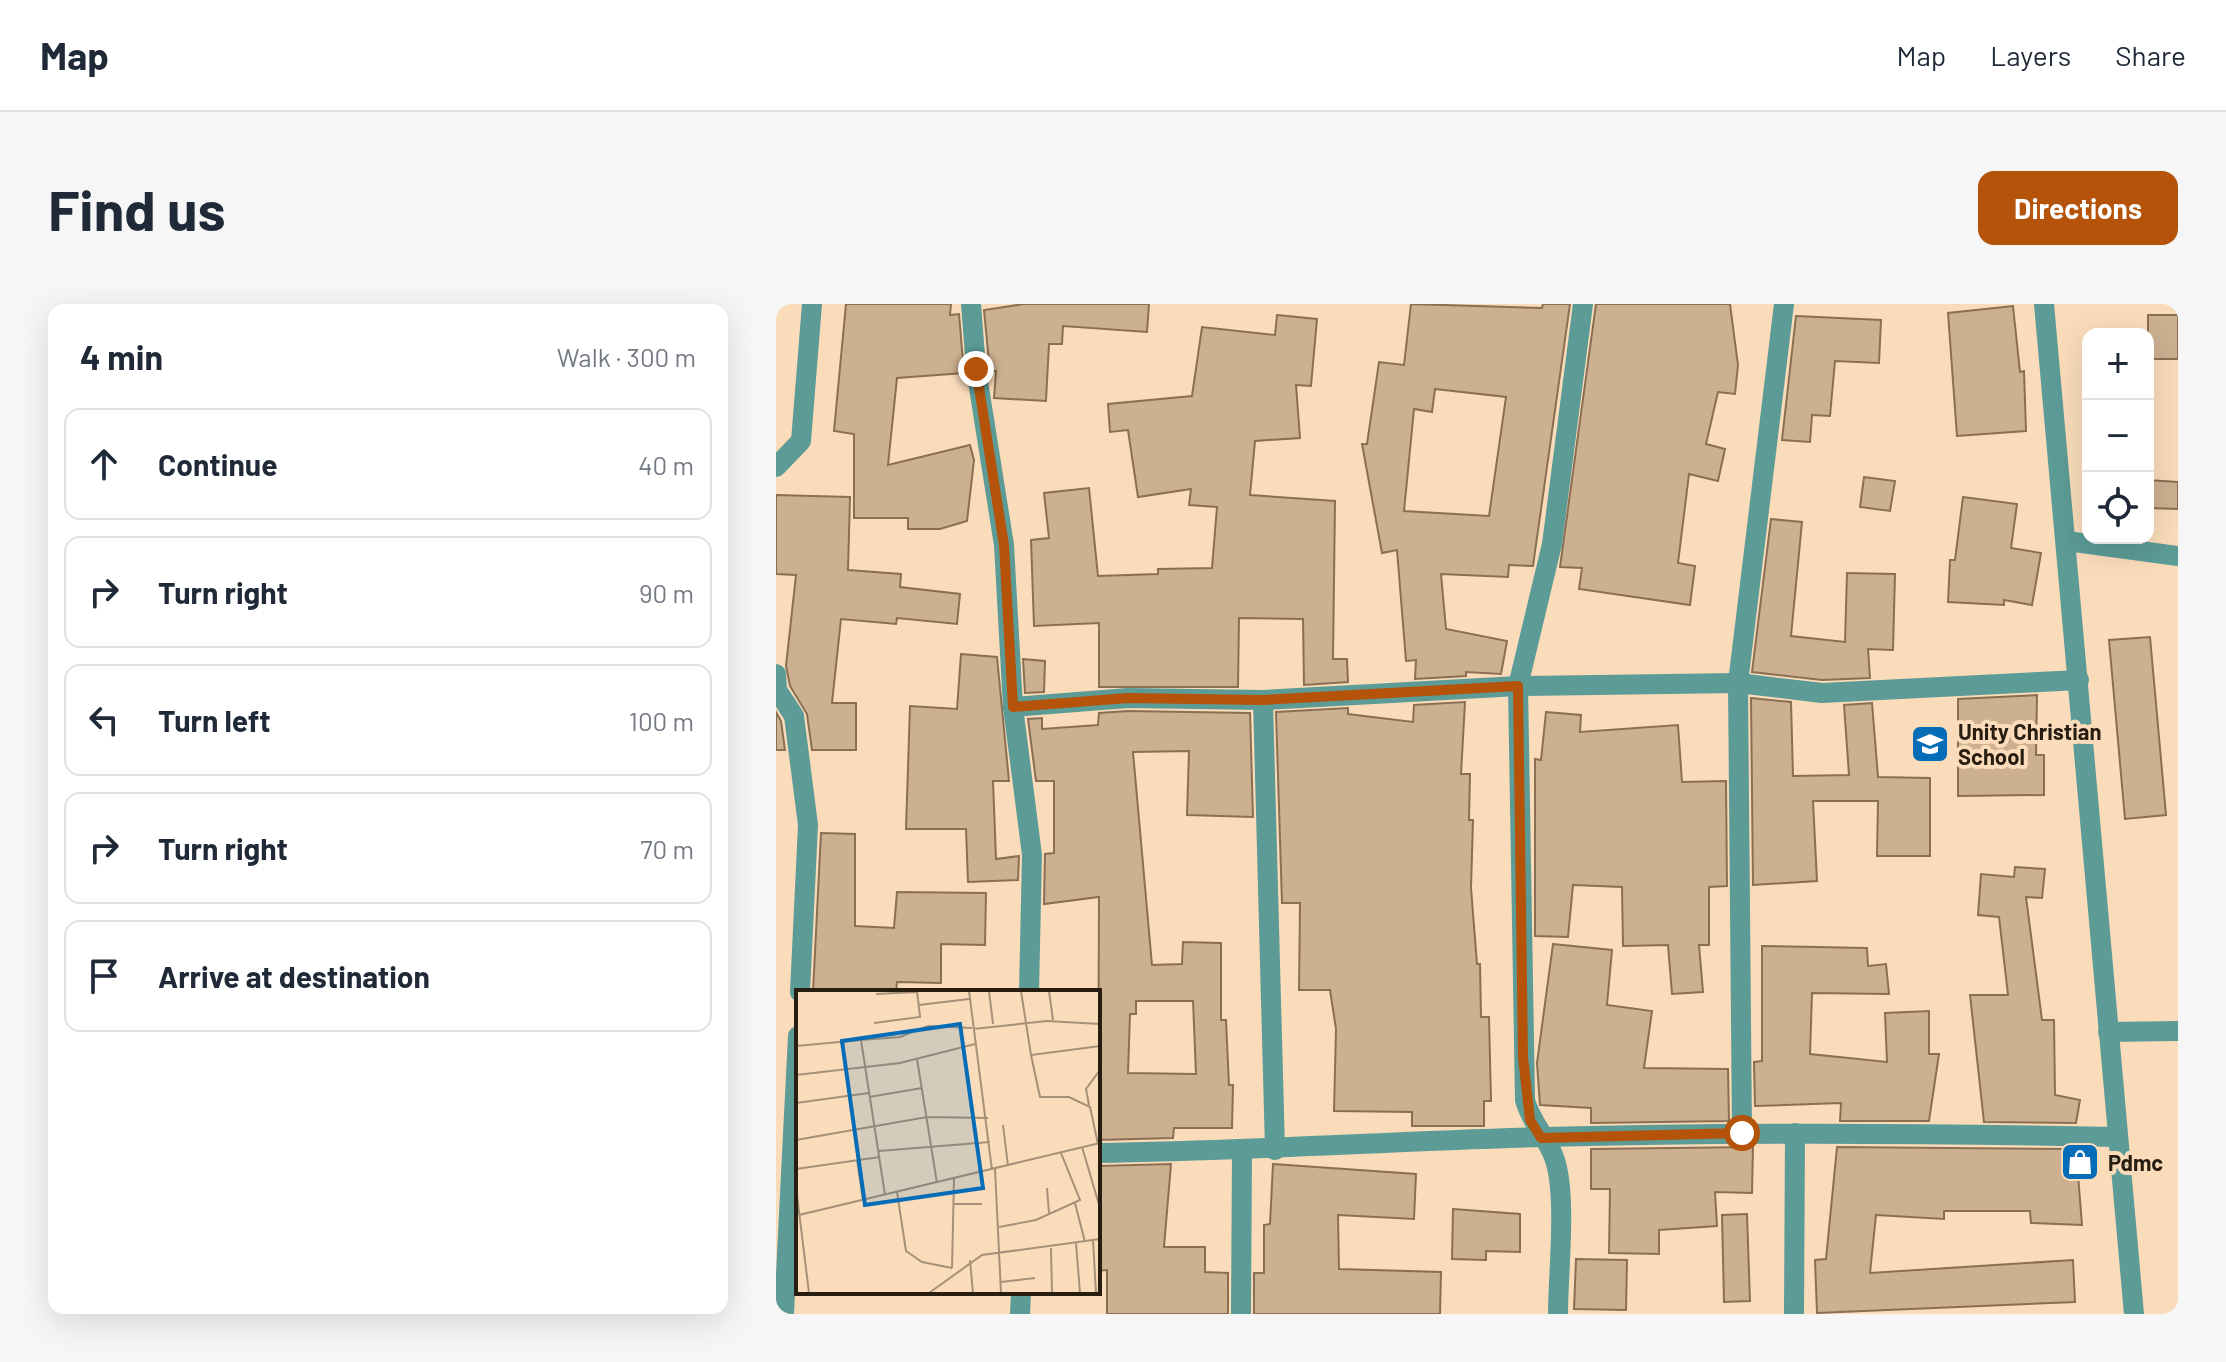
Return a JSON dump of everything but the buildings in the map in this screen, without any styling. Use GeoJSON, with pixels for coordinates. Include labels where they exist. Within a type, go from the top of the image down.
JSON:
{"type":"FeatureCollection","features":[{"type":"Feature","properties":{"kind":"street"},"geometry":{"type":"LineString","coordinates":[[776,467],[801,441],[812,304]]}},
{"type":"Feature","properties":{"kind":"street"},"geometry":{"type":"LineString","coordinates":[[971,304],[976,369],[1004,545],[1013,707],[1032,855],[1029,990]]}},
{"type":"Feature","properties":{"kind":"street"},"geometry":{"type":"LineString","coordinates":[[1558,1314],[1559,1179],[1554,1157],[1530,1120],[1523,1057],[1518,686],[1552,544],[1583,304]]}},
{"type":"Feature","properties":{"kind":"street"},"geometry":{"type":"LineString","coordinates":[[1742,1133],[1738,683],[1784,304]]}},
{"type":"Feature","properties":{"kind":"street"},"geometry":{"type":"LineString","coordinates":[[2044,304],[2134,1314]]}},
{"type":"Feature","properties":{"kind":"street"},"geometry":{"type":"LineString","coordinates":[[2067,541],[2178,556]]}},
{"type":"Feature","properties":{"kind":"street"},"geometry":{"type":"LineString","coordinates":[[776,674],[777,690],[794,716],[808,825],[800,990]]}},
{"type":"Feature","properties":{"kind":"street"},"geometry":{"type":"LineString","coordinates":[[1013,707],[1128,698],[1263,700],[1518,686],[1738,683],[1822,693],[2079,680]]}},
{"type":"Feature","properties":{"kind":"street"},"geometry":{"type":"LineString","coordinates":[[1263,700],[1275,1150]]}},
{"type":"Feature","properties":{"kind":"street"},"geometry":{"type":"LineString","coordinates":[[2108,1032],[2178,1031]]}},
{"type":"Feature","properties":{"kind":"street"},"geometry":{"type":"LineString","coordinates":[[784,1314],[796,1115]]}},
{"type":"Feature","properties":{"kind":"street"},"geometry":{"type":"LineString","coordinates":[[1100,1153],[1275,1150],[1742,1133],[2118,1137]]}},
{"type":"Feature","properties":{"kind":"street"},"geometry":{"type":"LineString","coordinates":[[1794,1314],[1795,1133]]}},
{"type":"Feature","properties":{"kind":"street"},"geometry":{"type":"LineString","coordinates":[[1241,1314],[1242,1151]]}},
{"type":"Feature","properties":{"kind":"street"},"geometry":{"type":"LineString","coordinates":[[1020,1314],[1021,1294]]}},
{"type":"Feature","properties":{"kind":"place","name":"Unity Christian School"},"geometry":{"type":"Point","coordinates":[1930,744]}},
{"type":"Feature","properties":{"kind":"place","name":"Pdmc"},"geometry":{"type":"Point","coordinates":[2080,1162]}},
{"type":"Feature","properties":{"kind":"route"},"geometry":{"type":"LineString","coordinates":[[976,369],[1004,545],[1013,707],[1128,698],[1263,700],[1518,686],[1523,1057],[1525,1100],[1530,1120],[1541,1138],[1742,1133]]}}]}
